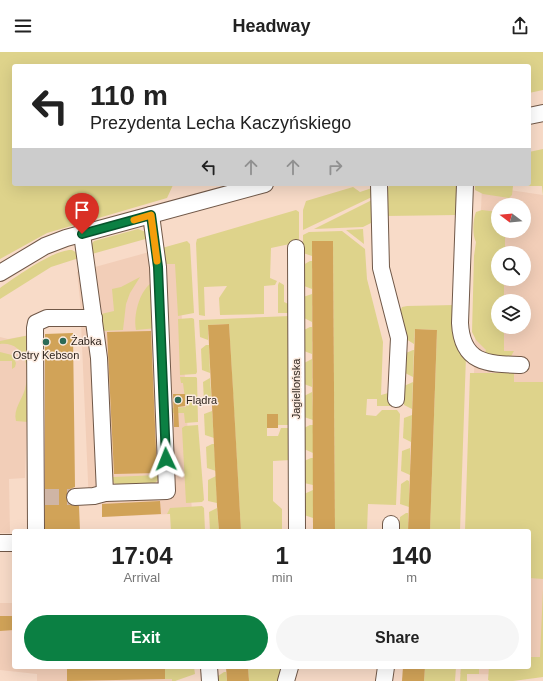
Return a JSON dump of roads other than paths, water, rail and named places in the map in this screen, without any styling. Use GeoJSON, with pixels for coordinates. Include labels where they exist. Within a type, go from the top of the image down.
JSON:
{"type":"FeatureCollection","features":[{"type":"Feature","properties":{"kind":"street"},"geometry":{"type":"LineString","coordinates":[[531,116],[543,113]]}},
{"type":"Feature","properties":{"kind":"street"},"geometry":{"type":"LineString","coordinates":[[0,273],[45,246],[82,234],[258,186]]}},
{"type":"Feature","properties":{"kind":"street"},"geometry":{"type":"LineString","coordinates":[[379,186],[381,268],[399,338],[396,400]]}},
{"type":"Feature","properties":{"kind":"street"},"geometry":{"type":"LineString","coordinates":[[465,186],[460,323],[462,338],[469,351],[485,363],[521,365]]}},
{"type":"Feature","properties":{"kind":"street"},"geometry":{"type":"LineString","coordinates":[[75,496],[94,496],[105,493],[167,491],[158,267],[151,215]]}},
{"type":"Feature","properties":{"kind":"street"},"geometry":{"type":"LineString","coordinates":[[82,234],[99,358],[105,493]]}},
{"type":"Feature","properties":{"kind":"street","name":"Jagiellońska"},"geometry":{"type":"LineString","coordinates":[[296,248],[297,529]]}},
{"type":"Feature","properties":{"kind":"street"},"geometry":{"type":"LineString","coordinates":[[36,529],[39,497],[36,322],[47,318],[94,318]]}},
{"type":"Feature","properties":{"kind":"street"},"geometry":{"type":"LineString","coordinates":[[0,543],[12,543]]}},
{"type":"Feature","properties":{"kind":"street"},"geometry":{"type":"LineString","coordinates":[[209,669],[210,681]]}},
{"type":"Feature","properties":{"kind":"street"},"geometry":{"type":"LineString","coordinates":[[286,681],[289,669]]}},
{"type":"Feature","properties":{"kind":"street"},"geometry":{"type":"LineString","coordinates":[[384,681],[386,669]]}},
{"type":"Feature","properties":{"kind":"tunnel"},"geometry":{"type":"LineString","coordinates":[[43,497],[75,497]]}},
{"type":"Feature","properties":{"kind":"place","name":"Żabka"},"geometry":{"type":"Point","coordinates":[63,341]}},
{"type":"Feature","properties":{"kind":"place","name":"Ostry Kebson"},"geometry":{"type":"Point","coordinates":[46,342]}},
{"type":"Feature","properties":{"kind":"place","name":"Flądra"},"geometry":{"type":"Point","coordinates":[178,400]}}]}
